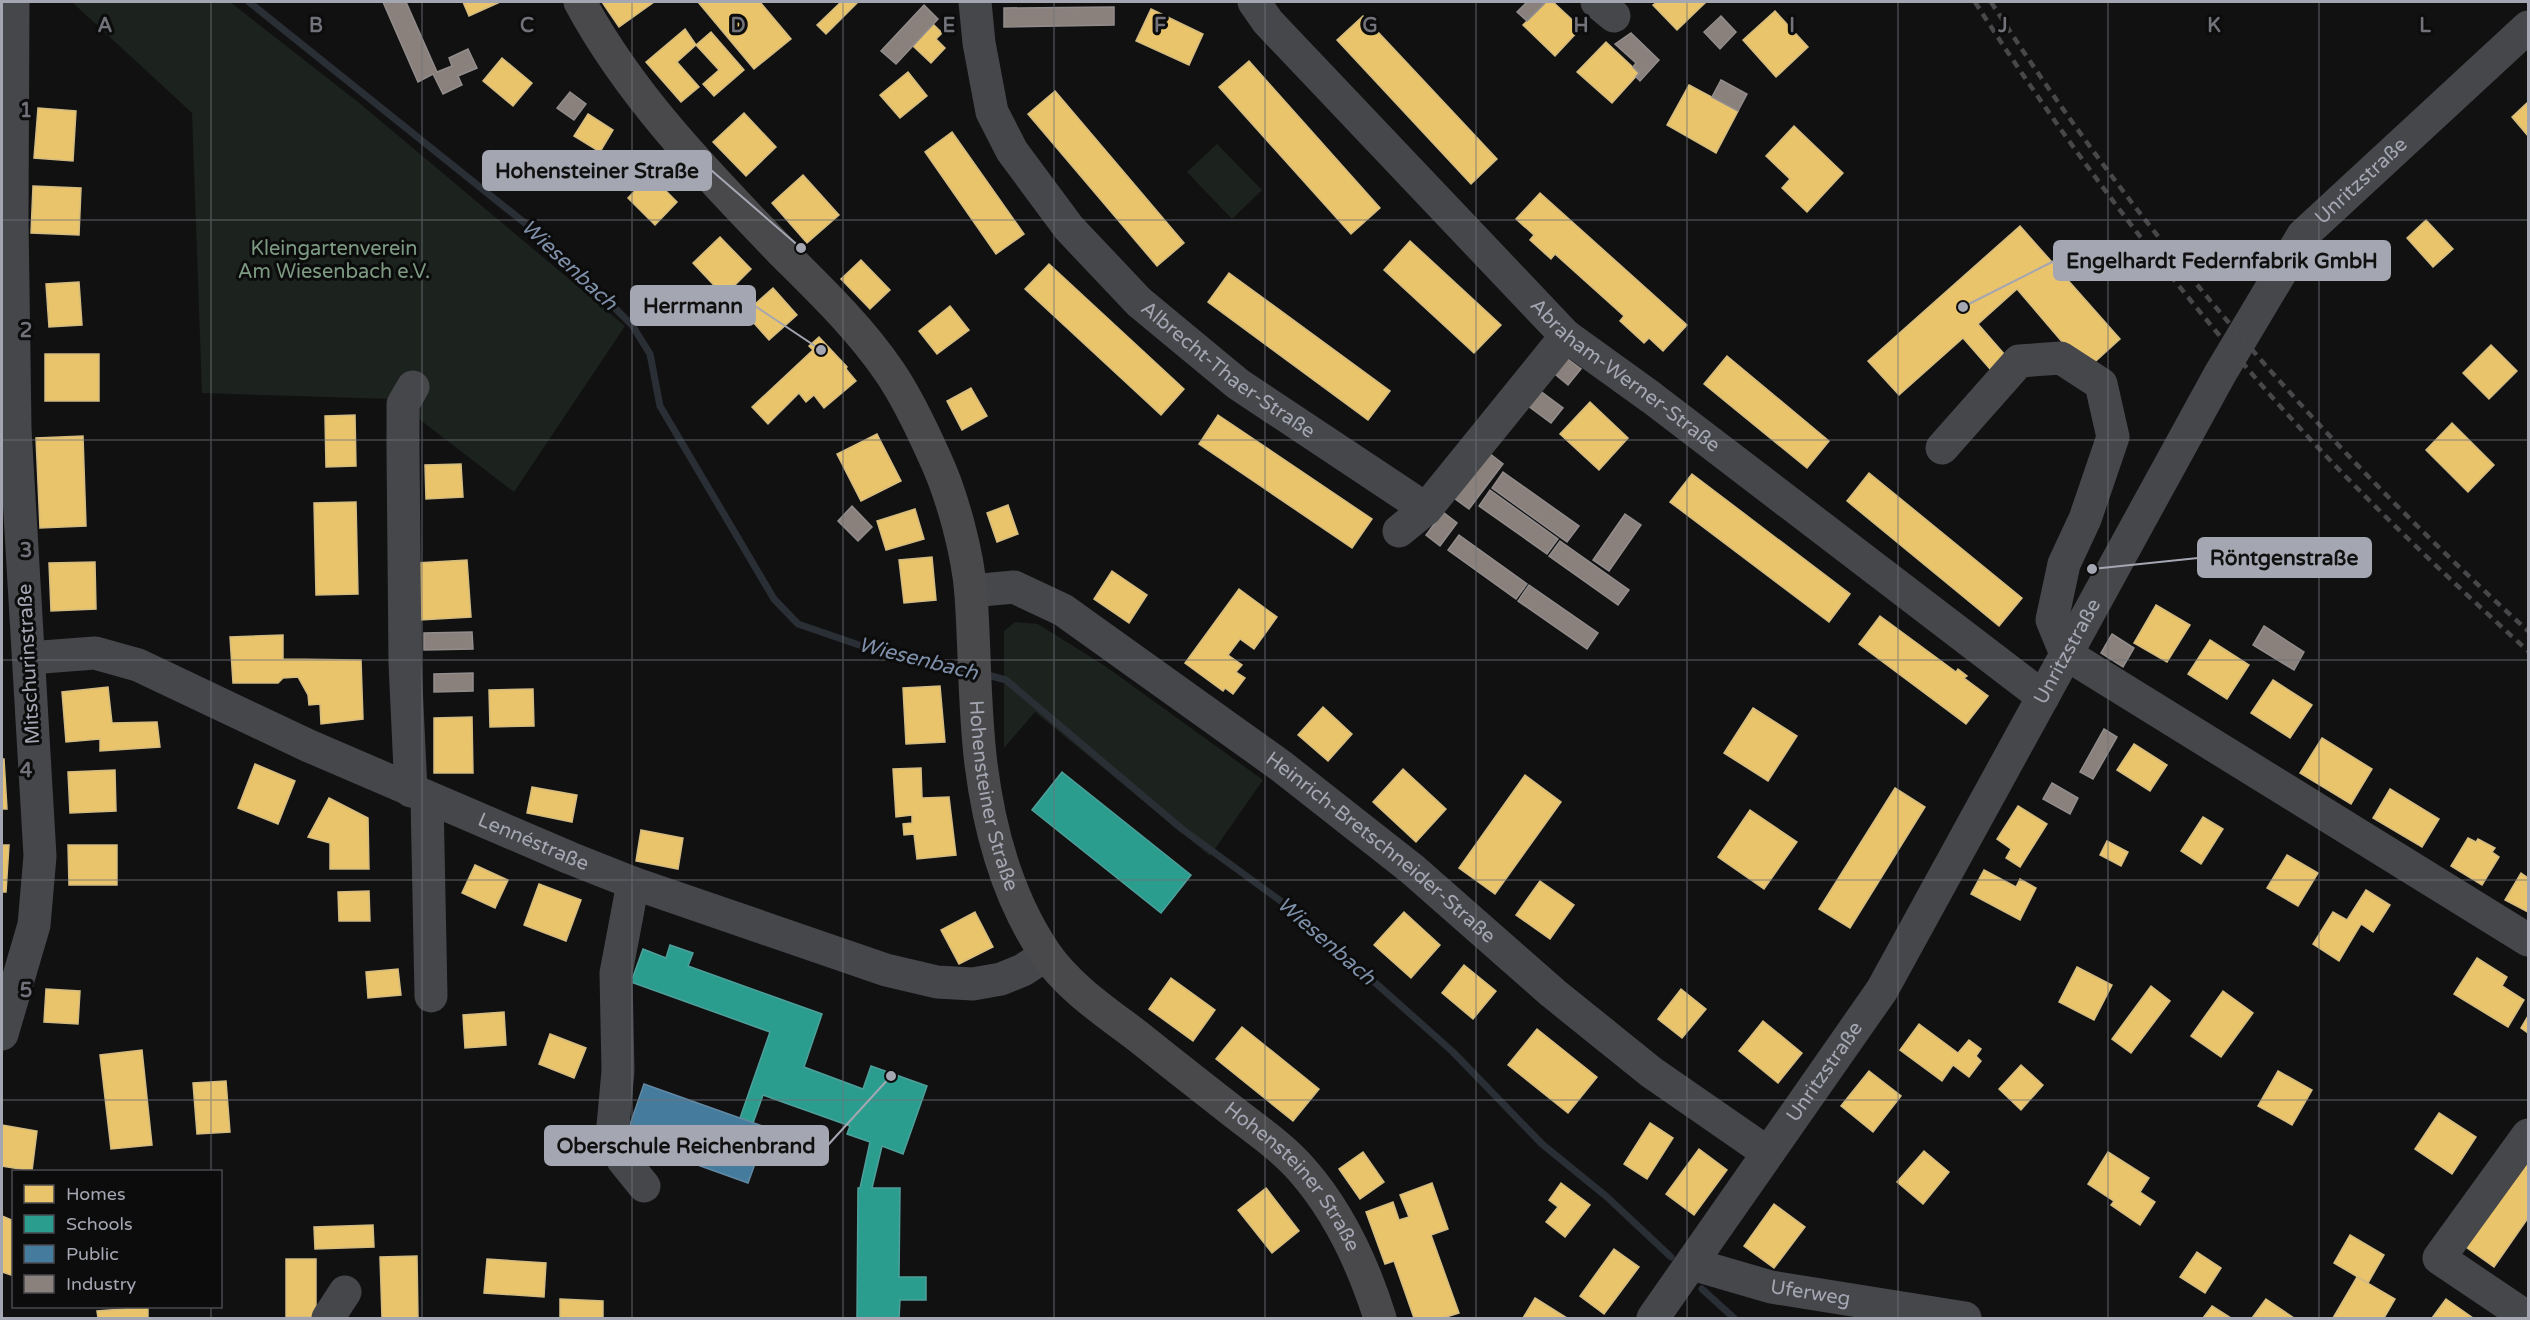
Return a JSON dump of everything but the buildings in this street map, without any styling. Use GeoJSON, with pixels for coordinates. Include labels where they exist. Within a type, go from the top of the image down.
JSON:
{"type":"FeatureCollection","features":[{"type":"Feature","properties":{"kind":"main road","name":"Hohensteiner Straße"},"geometry":{"type":"LineString","coordinates":[[580,2],[624,74],[660,120],[729,197],[854,326],[890,373],[917,419],[937,462],[956,517],[971,591],[972,642],[981,762],[992,827],[1027,923],[1046,955],[1076,988],[1267,1138],[1300,1168],[1319,1192],[1349,1240],[1367,1276],[1380,1318]]}},
{"type":"Feature","properties":{"kind":"street","name":"Mitschurinstraße"},"geometry":{"type":"LineString","coordinates":[[2,1034],[34,925],[40,856],[15,429],[12,2]]}},
{"type":"Feature","properties":{"kind":"street","name":"Albrecht-Thaer-Straße"},"geometry":{"type":"LineString","coordinates":[[975,2],[979,43],[992,112],[1012,151],[1069,228],[1139,302],[1238,384],[1426,509]]}},
{"type":"Feature","properties":{"kind":"street","name":"Abraham-Werner-Straße"},"geometry":{"type":"LineString","coordinates":[[1254,2],[1268,22],[1566,336],[1669,411],[2043,698]]}},
{"type":"Feature","properties":{"kind":"street","name":"Unritzstraße"},"geometry":{"type":"LineString","coordinates":[[1653,1318],[1882,990],[2220,374],[2303,235],[2529,27]]}},
{"type":"Feature","properties":{"kind":"street"},"geometry":{"type":"LineString","coordinates":[[1399,531],[1426,509],[1566,336]]}},
{"type":"Feature","properties":{"kind":"street"},"geometry":{"type":"LineString","coordinates":[[1942,448],[2019,362],[2061,358],[2101,384],[2113,437],[2085,519],[2064,564],[2052,620],[2066,654],[2529,940]]}},
{"type":"Feature","properties":{"kind":"street"},"geometry":{"type":"LineString","coordinates":[[413,387],[403,404],[405,663],[419,795],[431,996]]}},
{"type":"Feature","properties":{"kind":"street","name":"Heinrich-Bretschneider-Straße"},"geometry":{"type":"LineString","coordinates":[[971,591],[1014,587],[1063,610],[1290,773],[1412,868],[1553,993],[1651,1072],[1768,1153]]}},
{"type":"Feature","properties":{"kind":"street","name":"Lennéstraße"},"geometry":{"type":"LineString","coordinates":[[29,658],[95,653],[138,665],[419,795],[633,883],[886,970],[937,982],[973,984],[1001,979],[1023,970],[1046,955]]}},
{"type":"Feature","properties":{"kind":"street"},"geometry":{"type":"LineString","coordinates":[[633,883],[616,973],[618,1071],[612,1137],[623,1160],[644,1186]]}},
{"type":"Feature","properties":{"kind":"street"},"geometry":{"type":"LineString","coordinates":[[2529,1135],[2439,1258],[2529,1318]]}},
{"type":"Feature","properties":{"kind":"street","name":"Uferweg"},"geometry":{"type":"LineString","coordinates":[[1692,1264],[1771,1287],[1965,1318]]}},
{"type":"Feature","properties":{"kind":"green space","name":"Kleingartenverein Am Wiesenbach e.V."},"geometry":{"type":"Polygon","coordinates":[[[72,2],[230,2],[358,102],[625,326],[514,492],[393,399],[202,393],[192,113],[72,2]]]}},
{"type":"Feature","properties":{"kind":"green space"},"geometry":{"type":"Polygon","coordinates":[[[1217,144],[1262,190],[1232,219],[1187,172],[1217,144]]]}},
{"type":"Feature","properties":{"kind":"green space"},"geometry":{"type":"Polygon","coordinates":[[[1015,622],[1038,624],[1105,666],[1263,780],[1210,856],[1035,712],[1004,748],[1004,631],[1015,622]]]}},
{"type":"Feature","properties":{"kind":"waterway","name":"Wiesenbach"},"geometry":{"type":"LineString","coordinates":[[249,2],[546,240],[632,325],[650,354],[660,406],[774,599],[798,624],[862,646],[965,669]]}},
{"type":"Feature","properties":{"kind":"waterway","name":"Wiesenbach"},"geometry":{"type":"LineString","coordinates":[[984,674],[1006,680],[1182,829],[1297,913],[1453,1052],[1542,1144],[1607,1197],[1671,1257]]}},
{"type":"Feature","properties":{"kind":"waterway","name":"Wiesenbach"},"geometry":{"type":"LineString","coordinates":[[1702,1289],[1734,1318]]}},
{"type":"Feature","properties":{"kind":"railway"},"geometry":{"type":"LineString","coordinates":[[1975,2],[2042,103],[2113,201],[2187,296],[2265,389],[2360,491],[2528,651]]}},
{"type":"Feature","properties":{"kind":"railway"},"geometry":{"type":"LineString","coordinates":[[1991,2],[2109,173],[2239,334],[2379,487],[2528,631]]}},
{"type":"Feature","properties":{"kind":"place","name":"Hohensteiner Straße"},"geometry":{"type":"Point","coordinates":[801,248]}},
{"type":"Feature","properties":{"kind":"place","name":"Engelhardt Federnfabrik GmbH"},"geometry":{"type":"Point","coordinates":[1963,307]}},
{"type":"Feature","properties":{"kind":"place","name":"Herrmann"},"geometry":{"type":"Point","coordinates":[821,350]}},
{"type":"Feature","properties":{"kind":"place","name":"Röntgenstraße"},"geometry":{"type":"Point","coordinates":[2092,569]}},
{"type":"Feature","properties":{"kind":"place","name":"Oberschule Reichenbrand"},"geometry":{"type":"Point","coordinates":[891,1076]}}]}
